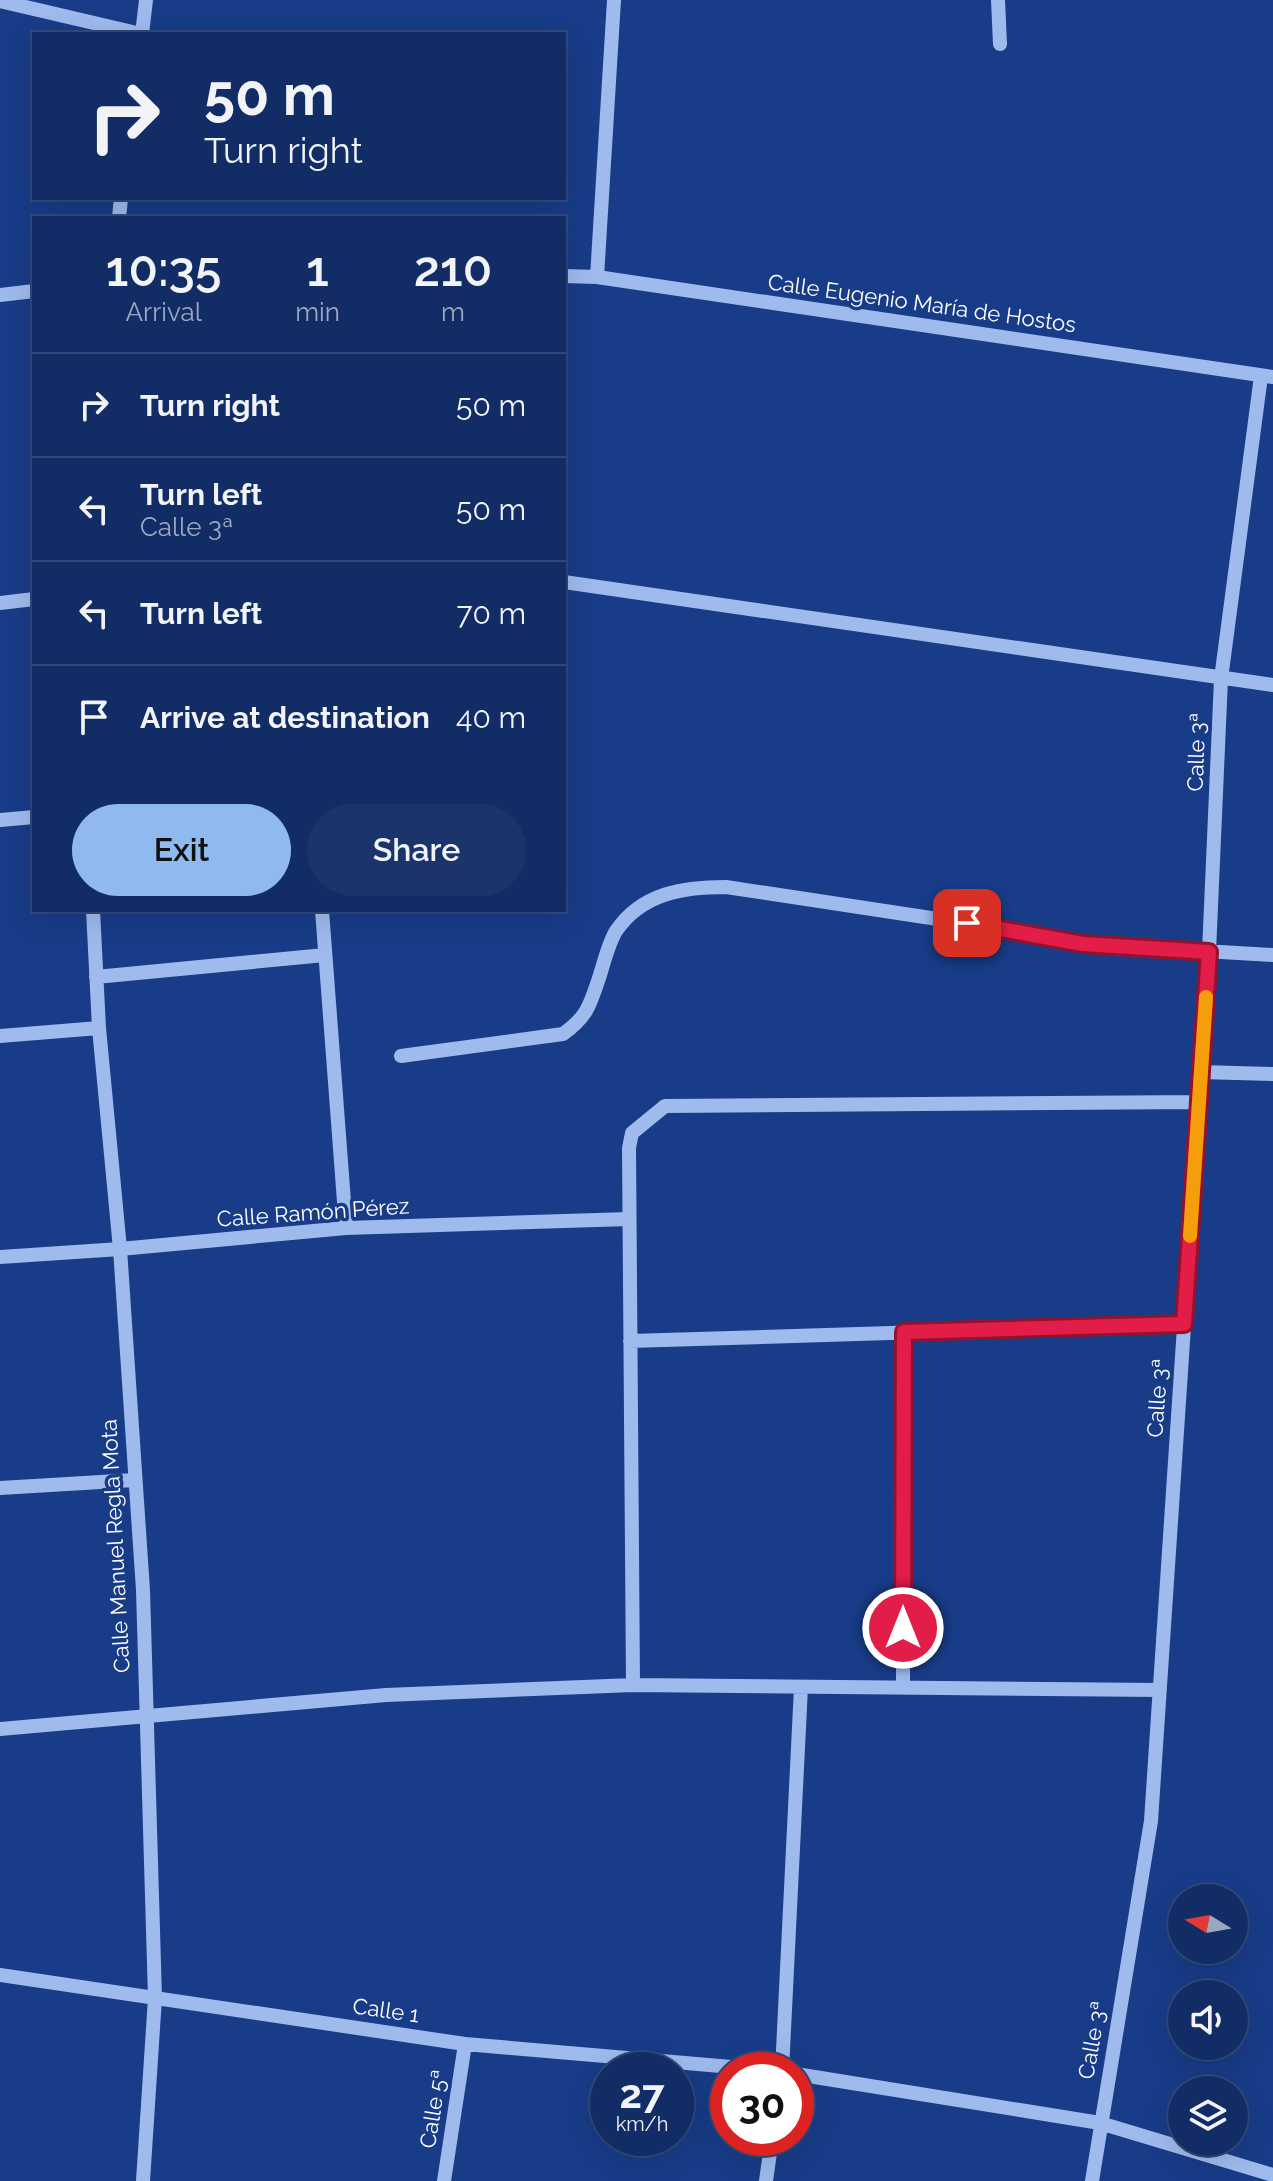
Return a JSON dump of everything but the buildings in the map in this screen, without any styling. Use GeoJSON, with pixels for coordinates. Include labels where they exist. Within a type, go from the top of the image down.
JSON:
{"type":"FeatureCollection","features":[{"type":"Feature","properties":{"kind":"street"},"geometry":{"type":"LineString","coordinates":[[141,32],[146,0]]}},
{"type":"Feature","properties":{"kind":"street"},"geometry":{"type":"LineString","coordinates":[[597,277],[614,0]]}},
{"type":"Feature","properties":{"kind":"street"},"geometry":{"type":"LineString","coordinates":[[998,0],[1000,44]]}},
{"type":"Feature","properties":{"kind":"street"},"geometry":{"type":"LineString","coordinates":[[0,1],[132,32]]}},
{"type":"Feature","properties":{"kind":"street","name":"Calle Eugenio María de Hostos"},"geometry":{"type":"LineString","coordinates":[[566,276],[597,277],[1267,376]]}},
{"type":"Feature","properties":{"kind":"street"},"geometry":{"type":"LineString","coordinates":[[0,295],[32,291]]}},
{"type":"Feature","properties":{"kind":"street","name":"Calle 3ª"},"geometry":{"type":"LineString","coordinates":[[1092,2181],[1151,1821],[1209,952],[1221,679],[1267,376]]}},
{"type":"Feature","properties":{"kind":"street"},"geometry":{"type":"LineString","coordinates":[[566,582],[1273,685]]}},
{"type":"Feature","properties":{"kind":"street"},"geometry":{"type":"LineString","coordinates":[[0,603],[32,599]]}},
{"type":"Feature","properties":{"kind":"street"},"geometry":{"type":"LineString","coordinates":[[0,820],[32,817]]}},
{"type":"Feature","properties":{"kind":"street"},"geometry":{"type":"LineString","coordinates":[[401,1056],[563,1034],[582,1020],[615,933],[637,908],[659,895],[692,887],[726,887],[1083,944],[1273,955]]}},
{"type":"Feature","properties":{"kind":"street","name":"Calle Manuel Regla Mota"},"geometry":{"type":"LineString","coordinates":[[93,912],[99,1028],[120,1249],[143,1590],[155,1998],[143,2181]]}},
{"type":"Feature","properties":{"kind":"street"},"geometry":{"type":"LineString","coordinates":[[322,912],[346,1228]]}},
{"type":"Feature","properties":{"kind":"street"},"geometry":{"type":"LineString","coordinates":[[96,977],[325,955]]}},
{"type":"Feature","properties":{"kind":"street"},"geometry":{"type":"LineString","coordinates":[[0,1036],[99,1028]]}},
{"type":"Feature","properties":{"kind":"street"},"geometry":{"type":"LineString","coordinates":[[1200,1072],[1273,1074]]}},
{"type":"Feature","properties":{"kind":"street"},"geometry":{"type":"LineString","coordinates":[[633,1685],[629,1219],[629,1148],[632,1133],[665,1106],[1199,1102]]}},
{"type":"Feature","properties":{"kind":"street","name":"Calle Ramón Pérez"},"geometry":{"type":"LineString","coordinates":[[0,1257],[346,1228],[629,1219]]}},
{"type":"Feature","properties":{"kind":"street"},"geometry":{"type":"LineString","coordinates":[[630,1341],[1184,1324]]}},
{"type":"Feature","properties":{"kind":"street"},"geometry":{"type":"LineString","coordinates":[[903,1687],[904,1332]]}},
{"type":"Feature","properties":{"kind":"street"},"geometry":{"type":"LineString","coordinates":[[0,1488],[134,1480]]}},
{"type":"Feature","properties":{"kind":"street"},"geometry":{"type":"LineString","coordinates":[[0,1729],[386,1695],[633,1685],[1160,1690]]}},
{"type":"Feature","properties":{"kind":"street"},"geometry":{"type":"LineString","coordinates":[[783,2052],[801,1687]]}},
{"type":"Feature","properties":{"kind":"street","name":"Calle 1"},"geometry":{"type":"LineString","coordinates":[[0,1975],[465,2044],[710,2065]]}},
{"type":"Feature","properties":{"kind":"street","name":"Calle 5ª"},"geometry":{"type":"LineString","coordinates":[[444,2181],[465,2044]]}},
{"type":"Feature","properties":{"kind":"street"},"geometry":{"type":"LineString","coordinates":[[814,2077],[1100,2123],[1273,2175]]}},
{"type":"Feature","properties":{"kind":"street"},"geometry":{"type":"LineString","coordinates":[[766,2181],[769,2156]]}},
{"type":"Feature","properties":{"kind":"slow traffic"},"geometry":{"type":"LineString","coordinates":[[1190,1236],[1206,997]]}},
{"type":"Feature","properties":{"kind":"route"},"geometry":{"type":"LineString","coordinates":[[903,1628],[904,1332],[1184,1324],[1209,952],[1083,944],[967,923]]}}]}
